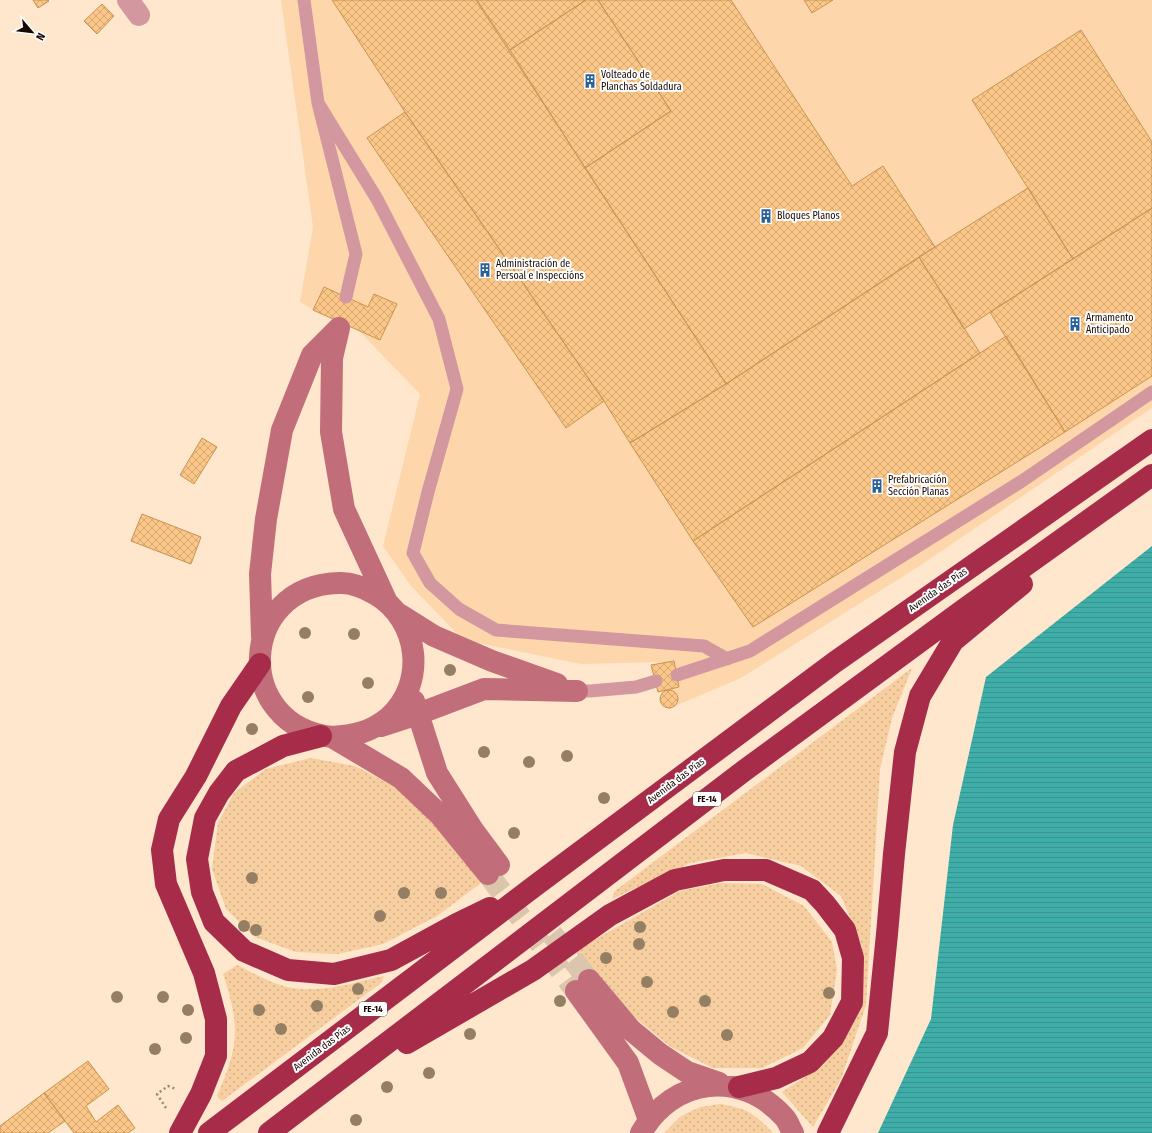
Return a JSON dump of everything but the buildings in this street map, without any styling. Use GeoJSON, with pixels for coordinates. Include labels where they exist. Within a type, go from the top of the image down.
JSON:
{"type":"FeatureCollection","features":[{"type":"Feature","properties":{"kind":"highway","name":"Avenida das Pías"},"geometry":{"type":"LineString","coordinates":[[209,1133],[536,885],[835,662],[1152,440]]}},
{"type":"Feature","properties":{"kind":"highway","name":"FE-14"},"geometry":{"type":"LineString","coordinates":[[269,1133],[745,770],[963,610],[1152,475]]}},
{"type":"Feature","properties":{"kind":"highway"},"geometry":{"type":"LineString","coordinates":[[828,1133],[877,1033],[905,752],[920,696],[953,641],[1020,586],[1152,483]]}},
{"type":"Feature","properties":{"kind":"highway"},"geometry":{"type":"LineString","coordinates":[[180,1133],[201,1094],[216,1056],[216,1019],[204,973],[166,884],[162,850],[169,819],[196,776],[231,706],[260,664]]}},
{"type":"Feature","properties":{"kind":"highway"},"geometry":{"type":"LineString","coordinates":[[326,737],[283,746],[236,771],[218,793],[205,818],[197,859],[202,892],[214,922],[244,951],[288,970],[334,974],[391,960],[457,924],[536,885]]}},
{"type":"Feature","properties":{"kind":"highway"},"geometry":{"type":"LineString","coordinates":[[331,1086],[533,970],[610,915],[676,880],[724,870],[766,870],[812,890],[845,930],[853,958],[852,1002],[833,1038],[810,1062],[776,1078],[732,1086]]}},
{"type":"Feature","properties":{"kind":"street"},"geometry":{"type":"LineString","coordinates":[[372,729],[388,718],[401,702],[410,685],[414,661],[410,636],[393,607],[344,509],[331,432],[332,358],[340,325],[312,355],[282,430],[266,519],[260,574],[262,638],[260,664],[263,684],[272,702],[285,718],[302,729],[326,737],[401,778],[440,815],[493,870],[474,830],[437,773],[410,685]]}},
{"type":"Feature","properties":{"kind":"street"},"geometry":{"type":"LineString","coordinates":[[262,638],[274,615],[292,597],[314,586],[340,582],[364,588],[434,636],[492,661],[577,690]]}},
{"type":"Feature","properties":{"kind":"street"},"geometry":{"type":"LineString","coordinates":[[326,737],[352,736],[418,714],[484,689],[577,690]]}},
{"type":"Feature","properties":{"kind":"street"},"geometry":{"type":"LineString","coordinates":[[646,1126],[628,1063],[582,986],[660,1054],[687,1072],[732,1086],[764,1099],[785,1118],[793,1133]]}},
{"type":"Feature","properties":{"kind":"street"},"geometry":{"type":"LineString","coordinates":[[646,1126],[664,1104],[682,1092],[703,1086],[732,1086]]}},
{"type":"Feature","properties":{"kind":"lane"},"geometry":{"type":"LineString","coordinates":[[304,0],[318,102],[356,254],[346,297]]}},
{"type":"Feature","properties":{"kind":"lane"},"geometry":{"type":"LineString","coordinates":[[318,102],[377,199],[439,319],[457,389],[428,492],[413,553],[430,583],[459,609],[496,630],[704,646],[727,659]]}},
{"type":"Feature","properties":{"kind":"lane"},"geometry":{"type":"LineString","coordinates":[[677,675],[750,651],[1022,481],[1152,392]]}},
{"type":"Feature","properties":{"kind":"lane"},"geometry":{"type":"LineString","coordinates":[[577,690],[590,691],[636,687],[656,681]]}},
{"type":"Feature","properties":{"kind":"path"},"geometry":{"type":"LineString","coordinates":[[167,1109],[157,1094],[168,1086],[177,1090]]}},
{"type":"Feature","properties":{"kind":"shaded area"},"geometry":{"type":"Polygon","coordinates":[[[281,0],[1152,0],[1152,408],[918,567],[741,678],[668,709],[660,662],[581,664],[463,640],[411,586],[383,546],[420,394],[357,329],[314,310],[300,302],[313,227],[281,0]]]}},
{"type":"Feature","properties":{"kind":"shaded area"},"geometry":{"type":"Polygon","coordinates":[[[912,668],[892,718],[880,769],[866,1005],[841,1079],[813,1127],[782,1092],[823,1065],[847,1033],[860,1002],[862,946],[841,896],[801,866],[746,853],[690,863],[612,899],[615,891],[912,668]]]}},
{"type":"Feature","properties":{"kind":"shaded area"},"geometry":{"type":"Polygon","coordinates":[[[311,758],[355,766],[397,788],[442,830],[481,883],[437,916],[383,944],[338,954],[296,952],[255,937],[226,909],[212,869],[218,823],[234,793],[266,769],[311,758]]]}},
{"type":"Feature","properties":{"kind":"shaded area"},"geometry":{"type":"Polygon","coordinates":[[[722,883],[762,884],[804,906],[832,942],[837,970],[830,1015],[803,1048],[762,1068],[713,1068],[671,1047],[621,1006],[575,951],[680,891],[722,883]]]}},
{"type":"Feature","properties":{"kind":"shaded area"},"geometry":{"type":"Polygon","coordinates":[[[237,965],[274,983],[299,989],[336,987],[384,976],[381,983],[222,1101],[217,1096],[227,1072],[235,1040],[233,1009],[223,974],[237,965]]]}},
{"type":"Feature","properties":{"kind":"shaded area"},"geometry":{"type":"Polygon","coordinates":[[[720,1104],[750,1113],[773,1133],[664,1133],[681,1116],[700,1107],[720,1104]]]}},
{"type":"Feature","properties":{"kind":"water"},"geometry":{"type":"Polygon","coordinates":[[[1152,546],[1152,1133],[878,1133],[931,1019],[953,825],[986,677],[1152,546]]]}},
{"type":"Feature","properties":{"kind":"tunnel"},"geometry":{"type":"LineString","coordinates":[[488,874],[576,991]]}},
{"type":"Feature","properties":{"kind":"tunnel"},"geometry":{"type":"LineString","coordinates":[[552,934],[589,980]]}},
{"type":"Feature","properties":{"kind":"place","name":"Volteado de Planchas Soldadura"},"geometry":{"type":"Point","coordinates":[590,81]}},
{"type":"Feature","properties":{"kind":"place","name":"Bloques Planos"},"geometry":{"type":"Point","coordinates":[766,216]}},
{"type":"Feature","properties":{"kind":"place","name":"Administración de Persoal e Inspeccións"},"geometry":{"type":"Point","coordinates":[485,270]}},
{"type":"Feature","properties":{"kind":"place","name":"Armamento Anticipado"},"geometry":{"type":"Point","coordinates":[1075,324]}},
{"type":"Feature","properties":{"kind":"place","name":"Prefabricación Sección Planas"},"geometry":{"type":"Point","coordinates":[877,486]}}]}
